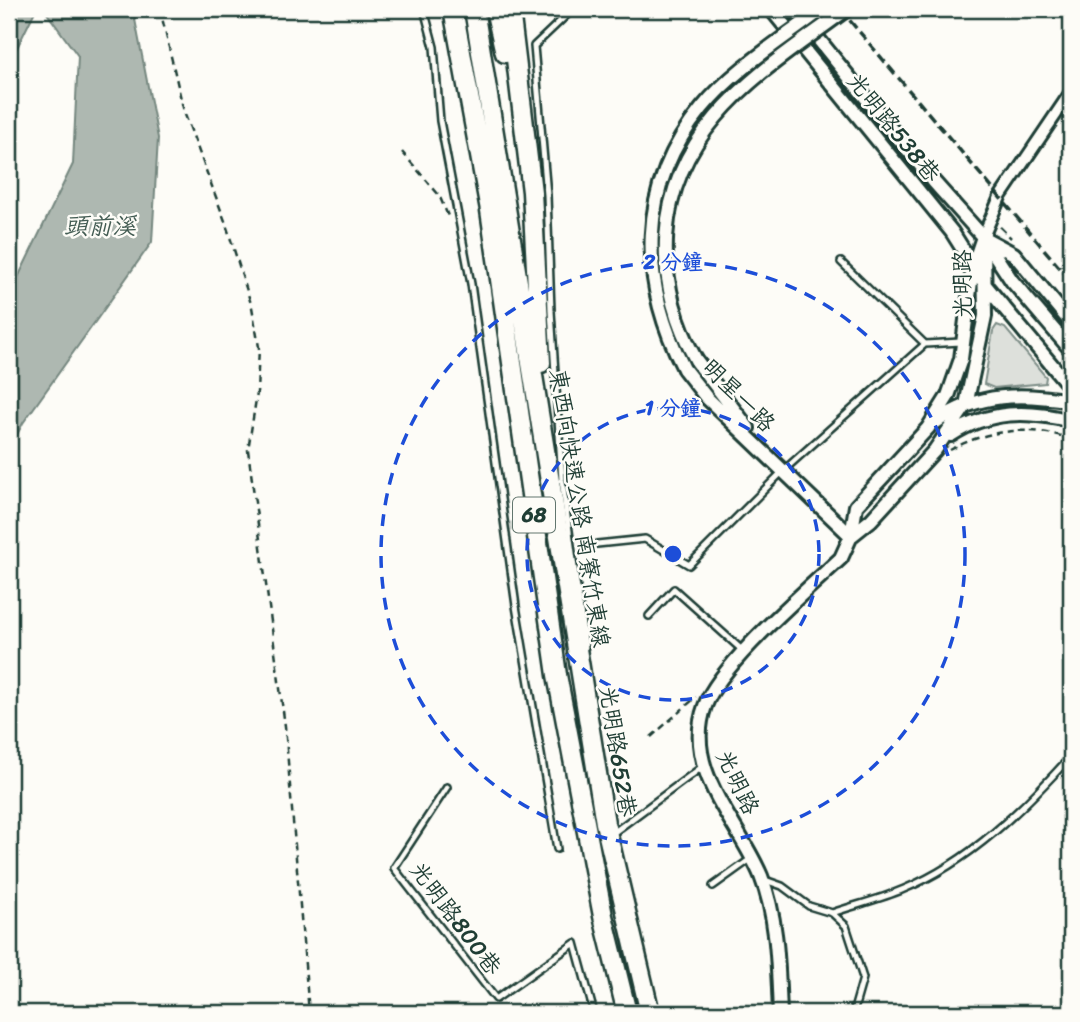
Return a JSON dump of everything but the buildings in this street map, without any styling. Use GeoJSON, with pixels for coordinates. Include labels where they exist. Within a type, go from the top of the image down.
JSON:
{"type":"FeatureCollection","features":[{"type":"Feature","properties":{"kind":"highway","name":"東西向快速公路 南寮竹東線"},"geometry":{"type":"LineString","coordinates":[[474,9],[606,823],[650,1013]]}},
{"type":"Feature","properties":{"kind":"highway"},"geometry":{"type":"LineString","coordinates":[[495,9],[521,117]]}},
{"type":"Feature","properties":{"kind":"highway"},"geometry":{"type":"LineString","coordinates":[[510,9],[532,192],[544,436]]}},
{"type":"Feature","properties":{"kind":"highway","name":"東西向快速公路 南寮竹東線"},"geometry":{"type":"LineString","coordinates":[[453,11],[491,210],[557,675],[603,916],[627,1013]]}},
{"type":"Feature","properties":{"kind":"street","name":"光明路538巷"},"geometry":{"type":"LineString","coordinates":[[771,9],[944,223],[979,276],[1071,388]]}},
{"type":"Feature","properties":{"kind":"street","name":"光明路538巷"},"geometry":{"type":"LineString","coordinates":[[793,9],[934,182],[983,237]]}},
{"type":"Feature","properties":{"kind":"street","name":"明星一路"},"geometry":{"type":"LineString","coordinates":[[822,9],[727,83],[702,107],[667,167],[656,205],[651,273],[657,307],[684,369],[706,397],[780,465],[851,536]]}},
{"type":"Feature","properties":{"kind":"street","name":"明星一路"},"geometry":{"type":"LineString","coordinates":[[780,465],[696,360],[671,305],[665,242],[670,208],[680,173],[695,145],[737,95],[848,9]]}},
{"type":"Feature","properties":{"kind":"street","name":"光明路"},"geometry":{"type":"LineString","coordinates":[[780,1013],[778,951],[762,878],[702,766],[698,734],[705,704],[725,671],[841,558],[851,536],[856,506],[928,428],[948,396],[979,276],[983,237],[1000,197],[1071,92]]}},
{"type":"Feature","properties":{"kind":"street","name":"光明路"},"geometry":{"type":"LineString","coordinates":[[851,536],[871,520],[938,453],[966,405],[983,334],[979,276],[983,237]]}},
{"type":"Feature","properties":{"kind":"street"},"geometry":{"type":"LineString","coordinates":[[983,237],[1014,254],[1071,323]]}},
{"type":"Feature","properties":{"kind":"street"},"geometry":{"type":"LineString","coordinates":[[983,237],[1012,281],[1071,351]]}},
{"type":"Feature","properties":{"kind":"street"},"geometry":{"type":"LineString","coordinates":[[928,428],[966,405],[1017,395],[1071,401]]}},
{"type":"Feature","properties":{"kind":"street"},"geometry":{"type":"LineString","coordinates":[[938,453],[968,424],[988,417],[1034,413],[1071,421]]}},
{"type":"Feature","properties":{"kind":"lane"},"geometry":{"type":"LineString","coordinates":[[425,9],[434,47],[440,121],[458,216],[516,606],[557,849]]}},
{"type":"Feature","properties":{"kind":"lane","name":"光明路652巷"},"geometry":{"type":"LineString","coordinates":[[573,9],[534,46],[548,195],[556,402],[568,522],[613,834],[702,766]]}},
{"type":"Feature","properties":{"kind":"lane"},"geometry":{"type":"LineString","coordinates":[[841,262],[925,344]]}},
{"type":"Feature","properties":{"kind":"lane"},"geometry":{"type":"LineString","coordinates":[[597,544],[645,539],[689,565],[780,465],[925,344],[964,342]]}},
{"type":"Feature","properties":{"kind":"lane"},"geometry":{"type":"LineString","coordinates":[[649,616],[674,589],[745,652]]}},
{"type":"Feature","properties":{"kind":"lane"},"geometry":{"type":"LineString","coordinates":[[832,913],[902,890],[969,854],[1071,756]]}},
{"type":"Feature","properties":{"kind":"lane","name":"光明路800巷"},"geometry":{"type":"LineString","coordinates":[[447,787],[394,868],[496,999],[575,943],[594,1013]]}},
{"type":"Feature","properties":{"kind":"lane"},"geometry":{"type":"LineString","coordinates":[[713,886],[752,858]]}},
{"type":"Feature","properties":{"kind":"lane"},"geometry":{"type":"LineString","coordinates":[[762,878],[782,886],[809,906],[832,913],[846,926],[863,978],[852,1013]]}},
{"type":"Feature","properties":{"kind":"path"},"geometry":{"type":"LineString","coordinates":[[160,9],[184,112],[225,221],[252,307],[259,347],[257,393],[248,450],[285,726],[309,1013]]}},
{"type":"Feature","properties":{"kind":"path"},"geometry":{"type":"LineString","coordinates":[[402,152],[439,195],[448,216],[458,216]]}},
{"type":"Feature","properties":{"kind":"path"},"geometry":{"type":"LineString","coordinates":[[938,453],[978,438],[1007,431],[1040,431],[1071,439]]}},
{"type":"Feature","properties":{"kind":"path"},"geometry":{"type":"LineString","coordinates":[[651,737],[697,696]]}},
{"type":"Feature","properties":{"kind":"shaded area"},"geometry":{"type":"Polygon","coordinates":[[[997,325],[1005,328],[1046,377],[1045,383],[994,388],[984,384],[993,331],[997,325]]]}},
{"type":"Feature","properties":{"kind":"water"},"geometry":{"type":"Polygon","coordinates":[[[9,9],[36,9],[9,64],[9,9]]]}},
{"type":"Feature","properties":{"kind":"water","name":"頭前溪"},"geometry":{"type":"Polygon","coordinates":[[[44,9],[133,9],[158,138],[152,242],[23,423],[9,450],[9,296],[73,164],[78,56],[44,9]]]}},
{"type":"Feature","properties":{"kind":"tunnel"},"geometry":{"type":"LineString","coordinates":[[505,527],[562,522]]}},
{"type":"Feature","properties":{"kind":"railway"},"geometry":{"type":"LineString","coordinates":[[840,9],[1071,281]]}}]}
